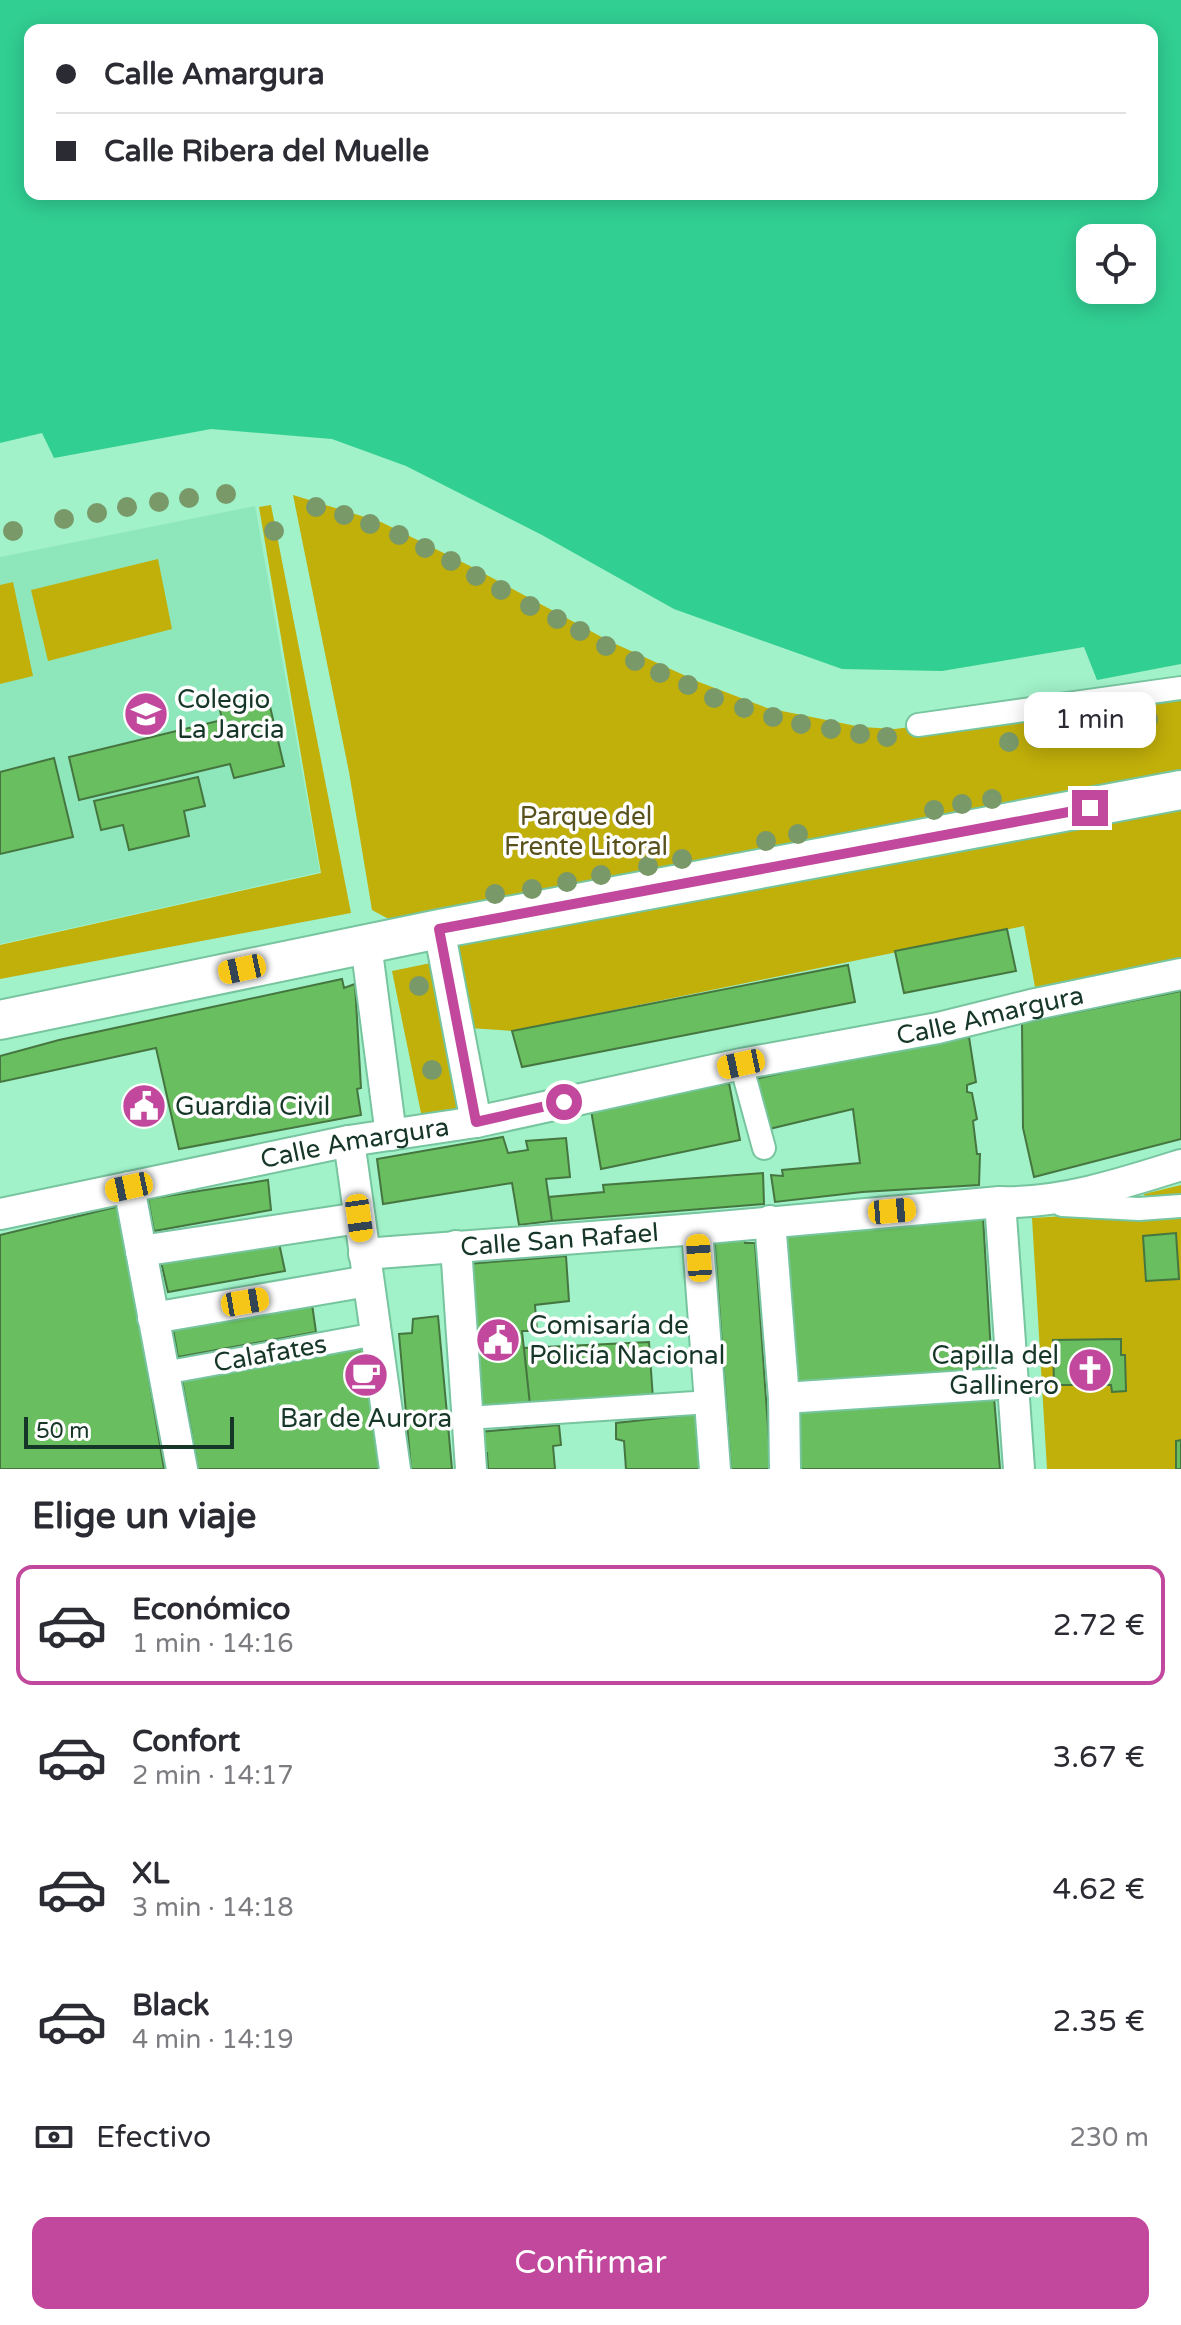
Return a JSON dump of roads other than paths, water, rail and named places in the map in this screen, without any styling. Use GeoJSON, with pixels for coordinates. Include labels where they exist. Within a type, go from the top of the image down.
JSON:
{"type":"FeatureCollection","features":[{"type":"Feature","properties":{"kind":"street"},"geometry":{"type":"LineString","coordinates":[[918,725],[1181,688]]}},
{"type":"Feature","properties":{"kind":"street"},"geometry":{"type":"LineString","coordinates":[[0,1020],[439,929],[1181,790]]}},
{"type":"Feature","properties":{"kind":"street"},"geometry":{"type":"LineString","coordinates":[[439,929],[476,1122]]}},
{"type":"Feature","properties":{"kind":"street"},"geometry":{"type":"LineString","coordinates":[[366,944],[391,1135]]}},
{"type":"Feature","properties":{"kind":"street","name":"Calle Amargura"},"geometry":{"type":"LineString","coordinates":[[0,1214],[349,1141],[476,1122],[741,1064],[938,1028],[1181,974]]}},
{"type":"Feature","properties":{"kind":"street"},"geometry":{"type":"LineString","coordinates":[[741,1064],[764,1148]]}},
{"type":"Feature","properties":{"kind":"street"},"geometry":{"type":"LineString","coordinates":[[349,1141],[395,1469]]}},
{"type":"Feature","properties":{"kind":"street","name":"Calle San Rafael"},"geometry":{"type":"LineString","coordinates":[[153,1318],[456,1246],[1015,1203],[1132,1180],[1181,1165]]}},
{"type":"Feature","properties":{"kind":"street"},"geometry":{"type":"LineString","coordinates":[[129,1187],[182,1469]]}},
{"type":"Feature","properties":{"kind":"street"},"geometry":{"type":"LineString","coordinates":[[1019,1469],[1013,1383],[1015,1203],[1139,1209],[1181,1206]]}},
{"type":"Feature","properties":{"kind":"street"},"geometry":{"type":"LineString","coordinates":[[141,1251],[359,1218]]}},
{"type":"Feature","properties":{"kind":"street"},"geometry":{"type":"LineString","coordinates":[[770,1221],[784,1398],[785,1469]]}},
{"type":"Feature","properties":{"kind":"street"},"geometry":{"type":"LineString","coordinates":[[697,1229],[715,1469]]}},
{"type":"Feature","properties":{"kind":"street"},"geometry":{"type":"LineString","coordinates":[[456,1246],[471,1469]]}},
{"type":"Feature","properties":{"kind":"street","name":"Calafates"},"geometry":{"type":"LineString","coordinates":[[164,1373],[376,1334]]}},
{"type":"Feature","properties":{"kind":"street"},"geometry":{"type":"LineString","coordinates":[[784,1398],[1013,1383]]}},
{"type":"Feature","properties":{"kind":"street"},"geometry":{"type":"LineString","coordinates":[[467,1418],[710,1402]]}},
{"type":"Feature","properties":{"kind":"place","name":"Colegio La Jarcia"},"geometry":{"type":"Point","coordinates":[146,714]}},
{"type":"Feature","properties":{"kind":"place","name":"Guardia Civil"},"geometry":{"type":"Point","coordinates":[144,1106]}},
{"type":"Feature","properties":{"kind":"place","name":"Comisaría de Policía Nacional"},"geometry":{"type":"Point","coordinates":[498,1340]}},
{"type":"Feature","properties":{"kind":"place","name":"Capilla del Gallinero"},"geometry":{"type":"Point","coordinates":[1090,1370]}},
{"type":"Feature","properties":{"kind":"place","name":"Bar de Aurora"},"geometry":{"type":"Point","coordinates":[366,1375]}},
{"type":"Feature","properties":{"kind":"park label","name":"Parque del Frente Litoral"},"geometry":{"type":"Point","coordinates":[586,831]}}]}
